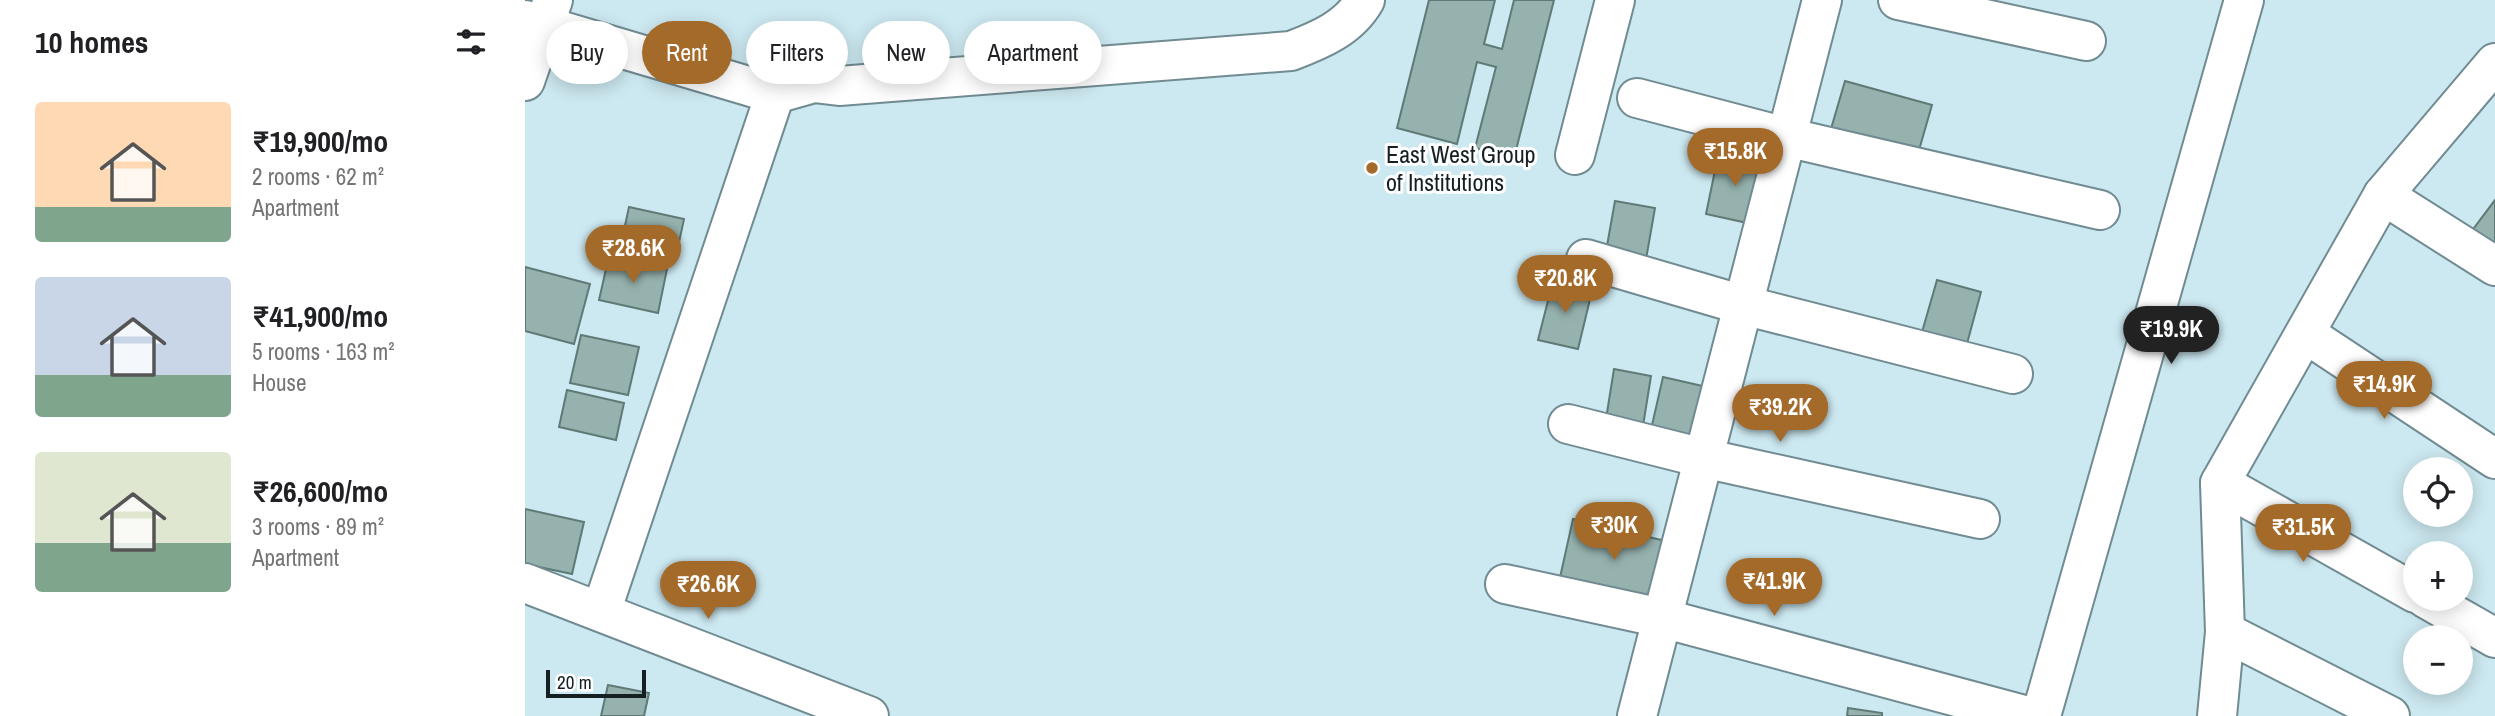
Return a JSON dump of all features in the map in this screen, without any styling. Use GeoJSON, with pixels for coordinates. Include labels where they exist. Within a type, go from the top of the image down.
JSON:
{"type":"FeatureCollection","features":[{"type":"Feature","properties":{"kind":"street"},"geometry":{"type":"LineString","coordinates":[[525,81],[541,15],[775,94],[814,83],[839,86],[1291,51],[1330,36],[1360,9],[1365,0]]}},
{"type":"Feature","properties":{"kind":"street"},"geometry":{"type":"LineString","coordinates":[[1574,155],[1615,0]]}},
{"type":"Feature","properties":{"kind":"street"},"geometry":{"type":"LineString","coordinates":[[1637,716],[1822,0]]}},
{"type":"Feature","properties":{"kind":"street"},"geometry":{"type":"LineString","coordinates":[[1898,0],[2086,41]]}},
{"type":"Feature","properties":{"kind":"street"},"geometry":{"type":"LineString","coordinates":[[2041,716],[2244,0]]}},
{"type":"Feature","properties":{"kind":"street"},"geometry":{"type":"LineString","coordinates":[[2217,716],[2225,632],[2220,483],[2383,195],[2495,63]]}},
{"type":"Feature","properties":{"kind":"street"},"geometry":{"type":"LineString","coordinates":[[601,612],[775,94]]}},
{"type":"Feature","properties":{"kind":"street"},"geometry":{"type":"LineString","coordinates":[[1637,97],[1786,137],[2100,210]]}},
{"type":"Feature","properties":{"kind":"street"},"geometry":{"type":"LineString","coordinates":[[2383,195],[2495,266]]}},
{"type":"Feature","properties":{"kind":"street"},"geometry":{"type":"LineString","coordinates":[[1586,259],[1743,304],[2013,374]]}},
{"type":"Feature","properties":{"kind":"street"},"geometry":{"type":"LineString","coordinates":[[2306,334],[2495,459]]}},
{"type":"Feature","properties":{"kind":"street"},"geometry":{"type":"LineString","coordinates":[[1568,424],[1703,458],[1980,519]]}},
{"type":"Feature","properties":{"kind":"street"},"geometry":{"type":"LineString","coordinates":[[2220,483],[2403,586]]}},
{"type":"Feature","properties":{"kind":"street"},"geometry":{"type":"LineString","coordinates":[[525,583],[869,716]]}},
{"type":"Feature","properties":{"kind":"street"},"geometry":{"type":"LineString","coordinates":[[1505,584],[1662,618],[2028,716]]}},
{"type":"Feature","properties":{"kind":"street"},"geometry":{"type":"LineString","coordinates":[[2448,611],[2495,638]]}},
{"type":"Feature","properties":{"kind":"street"},"geometry":{"type":"LineString","coordinates":[[2225,632],[2390,716]]}},
{"type":"Feature","properties":{"kind":"building"},"geometry":{"type":"Polygon","coordinates":[[[1429,0],[1495,0],[1484,44],[1502,49],[1514,0],[1554,0],[1514,158],[1475,148],[1496,67],[1477,62],[1457,144],[1397,128],[1429,0]]]}},
{"type":"Feature","properties":{"kind":"building"},"geometry":{"type":"Polygon","coordinates":[[[1845,81],[1932,105],[1915,164],[1828,139],[1845,81]]]}},
{"type":"Feature","properties":{"kind":"building"},"geometry":{"type":"Polygon","coordinates":[[[1719,151],[1765,161],[1752,224],[1706,214],[1719,151]]]}},
{"type":"Feature","properties":{"kind":"building"},"geometry":{"type":"Polygon","coordinates":[[[2495,200],[2495,250],[2471,232],[2495,200]]]}},
{"type":"Feature","properties":{"kind":"building"},"geometry":{"type":"Polygon","coordinates":[[[1615,201],[1655,208],[1645,265],[1605,257],[1615,201]]]}},
{"type":"Feature","properties":{"kind":"building"},"geometry":{"type":"Polygon","coordinates":[[[629,207],[684,219],[675,261],[620,249],[629,207]]]}},
{"type":"Feature","properties":{"kind":"building"},"geometry":{"type":"Polygon","coordinates":[[[609,256],[667,269],[658,313],[599,300],[609,256]]]}},
{"type":"Feature","properties":{"kind":"building"},"geometry":{"type":"Polygon","coordinates":[[[525,267],[590,284],[574,344],[525,331],[525,267]]]}},
{"type":"Feature","properties":{"kind":"building"},"geometry":{"type":"Polygon","coordinates":[[[1937,280],[1981,292],[1965,351],[1920,339],[1937,280]]]}},
{"type":"Feature","properties":{"kind":"building"},"geometry":{"type":"Polygon","coordinates":[[[1553,281],[1592,291],[1578,349],[1538,340],[1553,281]]]}},
{"type":"Feature","properties":{"kind":"building"},"geometry":{"type":"Polygon","coordinates":[[[581,335],[639,347],[628,395],[570,383],[581,335]]]}},
{"type":"Feature","properties":{"kind":"building"},"geometry":{"type":"Polygon","coordinates":[[[1614,369],[1651,376],[1643,426],[1606,419],[1614,369]]]}},
{"type":"Feature","properties":{"kind":"building"},"geometry":{"type":"Polygon","coordinates":[[[1663,377],[1707,387],[1694,444],[1650,434],[1663,377]]]}},
{"type":"Feature","properties":{"kind":"building"},"geometry":{"type":"Polygon","coordinates":[[[567,390],[624,403],[616,440],[559,427],[567,390]]]}},
{"type":"Feature","properties":{"kind":"building"},"geometry":{"type":"Polygon","coordinates":[[[525,509],[584,522],[572,574],[525,564],[525,509]]]}},
{"type":"Feature","properties":{"kind":"building"},"geometry":{"type":"Polygon","coordinates":[[[1573,519],[1670,542],[1656,604],[1559,582],[1573,519]]]}},
{"type":"Feature","properties":{"kind":"building"},"geometry":{"type":"Polygon","coordinates":[[[608,685],[649,693],[644,716],[601,716],[608,685]]]}},
{"type":"Feature","properties":{"kind":"building"},"geometry":{"type":"Polygon","coordinates":[[[1848,708],[1882,713],[1882,716],[1847,716],[1848,708]]]}},
{"type":"Feature","properties":{"kind":"place","name":"East West Group of Institutions"},"geometry":{"type":"Point","coordinates":[1372,168]}}]}
